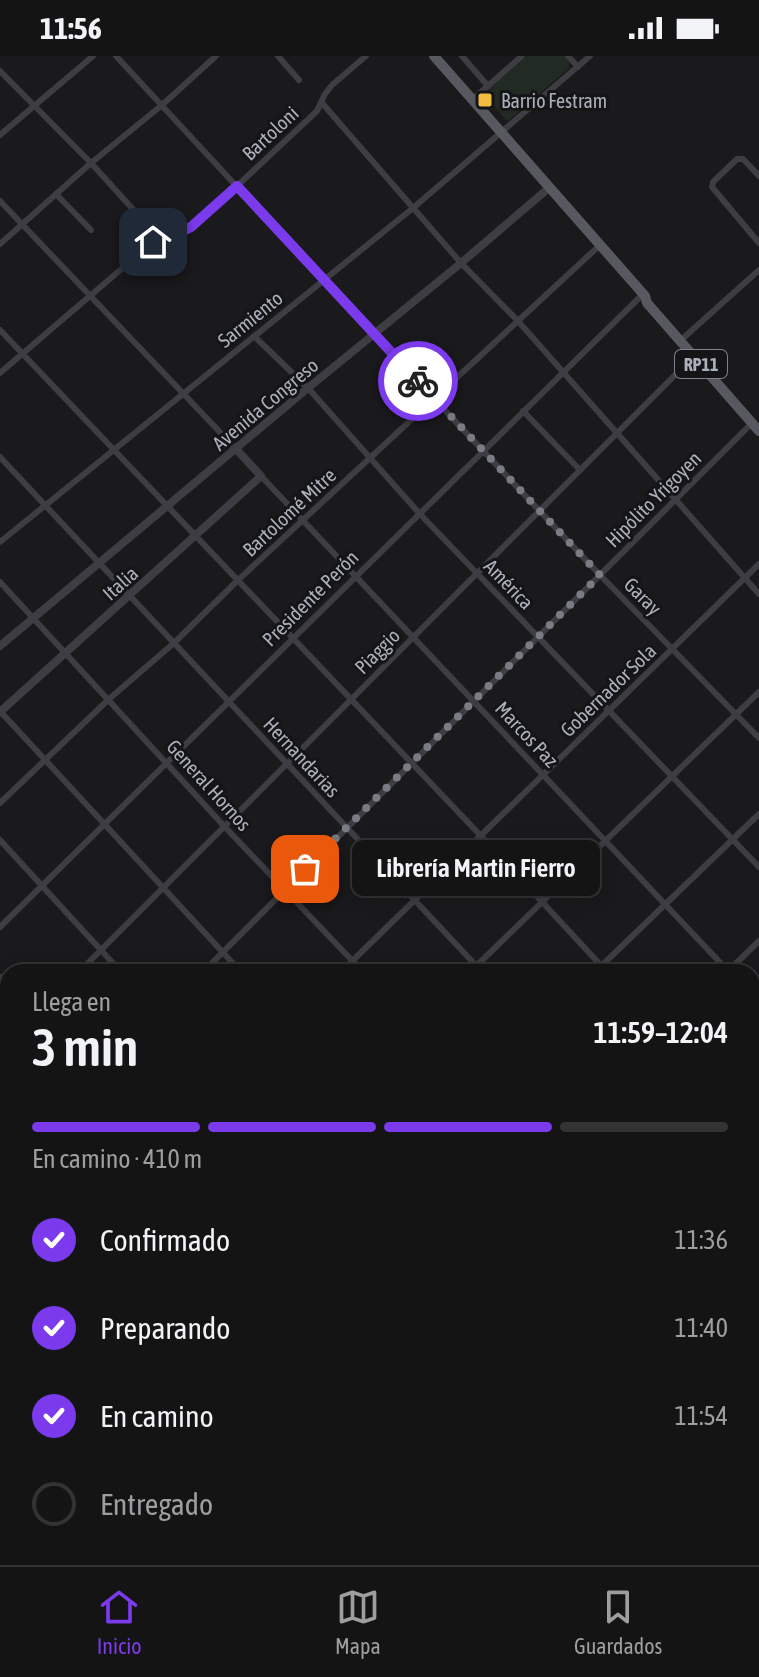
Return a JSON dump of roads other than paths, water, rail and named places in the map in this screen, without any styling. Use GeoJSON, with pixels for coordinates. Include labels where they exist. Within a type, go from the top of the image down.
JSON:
{"type":"FeatureCollection","features":[{"type":"Feature","properties":{"kind":"main road","name":"RP11"},"geometry":{"type":"LineString","coordinates":[[434,56],[644,295],[647,303],[757,425]]}},
{"type":"Feature","properties":{"kind":"street"},"geometry":{"type":"LineString","coordinates":[[0,135],[93,56]]}},
{"type":"Feature","properties":{"kind":"street","name":"Garay"},"geometry":{"type":"LineString","coordinates":[[116,56],[433,398],[759,738]]}},
{"type":"Feature","properties":{"kind":"street"},"geometry":{"type":"LineString","coordinates":[[0,244],[216,56]]}},
{"type":"Feature","properties":{"kind":"street"},"geometry":{"type":"LineString","coordinates":[[278,56],[299,80]]}},
{"type":"Feature","properties":{"kind":"street","name":"Bartoloni"},"geometry":{"type":"LineString","coordinates":[[0,373],[153,242],[191,227],[317,111],[332,85],[366,56]]}},
{"type":"Feature","properties":{"kind":"street"},"geometry":{"type":"LineString","coordinates":[[462,56],[488,86]]}},
{"type":"Feature","properties":{"kind":"street"},"geometry":{"type":"LineString","coordinates":[[473,99],[522,56]]}},
{"type":"Feature","properties":{"kind":"street"},"geometry":{"type":"LineString","coordinates":[[568,56],[578,67]]}},
{"type":"Feature","properties":{"kind":"street","name":"Sarmiento"},"geometry":{"type":"LineString","coordinates":[[0,542],[413,208],[590,56]]}},
{"type":"Feature","properties":{"kind":"street"},"geometry":{"type":"LineString","coordinates":[[0,71],[91,163],[160,239]]}},
{"type":"Feature","properties":{"kind":"street"},"geometry":{"type":"LineString","coordinates":[[322,103],[461,263],[518,321],[759,594]]}},
{"type":"Feature","properties":{"kind":"street"},"geometry":{"type":"LineString","coordinates":[[759,176],[743,159],[737,159],[713,182],[712,187],[759,243]]}},
{"type":"Feature","properties":{"kind":"street","name":"Avenida Congreso"},"geometry":{"type":"LineString","coordinates":[[0,646],[550,187]]}},
{"type":"Feature","properties":{"kind":"street"},"geometry":{"type":"LineString","coordinates":[[56,194],[91,230]]}},
{"type":"Feature","properties":{"kind":"street"},"geometry":{"type":"LineString","coordinates":[[0,201],[236,449]]}},
{"type":"Feature","properties":{"kind":"street","name":"Bartolomé Mitre"},"geometry":{"type":"LineString","coordinates":[[0,803],[600,245]]}},
{"type":"Feature","properties":{"kind":"street"},"geometry":{"type":"LineString","coordinates":[[682,339],[759,270]]}},
{"type":"Feature","properties":{"kind":"street","name":"Presidente Perón"},"geometry":{"type":"LineString","coordinates":[[0,927],[644,295]]}},
{"type":"Feature","properties":{"kind":"street"},"geometry":{"type":"LineString","coordinates":[[0,330],[599,964]]}},
{"type":"Feature","properties":{"kind":"street","name":"América"},"geometry":{"type":"LineString","coordinates":[[254,336],[308,388],[419,513],[759,867]]}},
{"type":"Feature","properties":{"kind":"street","name":"Piaggio"},"geometry":{"type":"LineString","coordinates":[[87,964],[696,354]]}},
{"type":"Feature","properties":{"kind":"street"},"geometry":{"type":"LineString","coordinates":[[523,411],[580,470]]}},
{"type":"Feature","properties":{"kind":"street","name":"Hipólito Yrigoyen"},"geometry":{"type":"LineString","coordinates":[[211,964],[676,498],[757,425]]}},
{"type":"Feature","properties":{"kind":"street","name":"Marcos Paz"},"geometry":{"type":"LineString","coordinates":[[236,449],[721,964]]}},
{"type":"Feature","properties":{"kind":"street","name":"Hernandarias"},"geometry":{"type":"LineString","coordinates":[[0,457],[471,964]]}},
{"type":"Feature","properties":{"kind":"street","name":"Italia"},"geometry":{"type":"LineString","coordinates":[[0,712],[261,476]]}},
{"type":"Feature","properties":{"kind":"street","name":"Gobernador Sola"},"geometry":{"type":"LineString","coordinates":[[349,964],[759,564]]}},
{"type":"Feature","properties":{"kind":"street","name":"General Hornos"},"geometry":{"type":"LineString","coordinates":[[0,582],[355,964]]}},
{"type":"Feature","properties":{"kind":"street"},"geometry":{"type":"LineString","coordinates":[[482,964],[542,901],[759,692]]}},
{"type":"Feature","properties":{"kind":"street"},"geometry":{"type":"LineString","coordinates":[[0,712],[234,964]]}},
{"type":"Feature","properties":{"kind":"street"},"geometry":{"type":"LineString","coordinates":[[603,964],[759,814]]}},
{"type":"Feature","properties":{"kind":"street"},"geometry":{"type":"LineString","coordinates":[[0,840],[114,964]]}},
{"type":"Feature","properties":{"kind":"street"},"geometry":{"type":"LineString","coordinates":[[736,964],[759,941]]}},
{"type":"Feature","properties":{"kind":"place","name":"Barrio Festram"},"geometry":{"type":"Point","coordinates":[485,100]}},
{"type":"Feature","properties":{"kind":"place","name":"Librería Martin Fierro"},"geometry":{"type":"Point","coordinates":[305,869]}}]}
